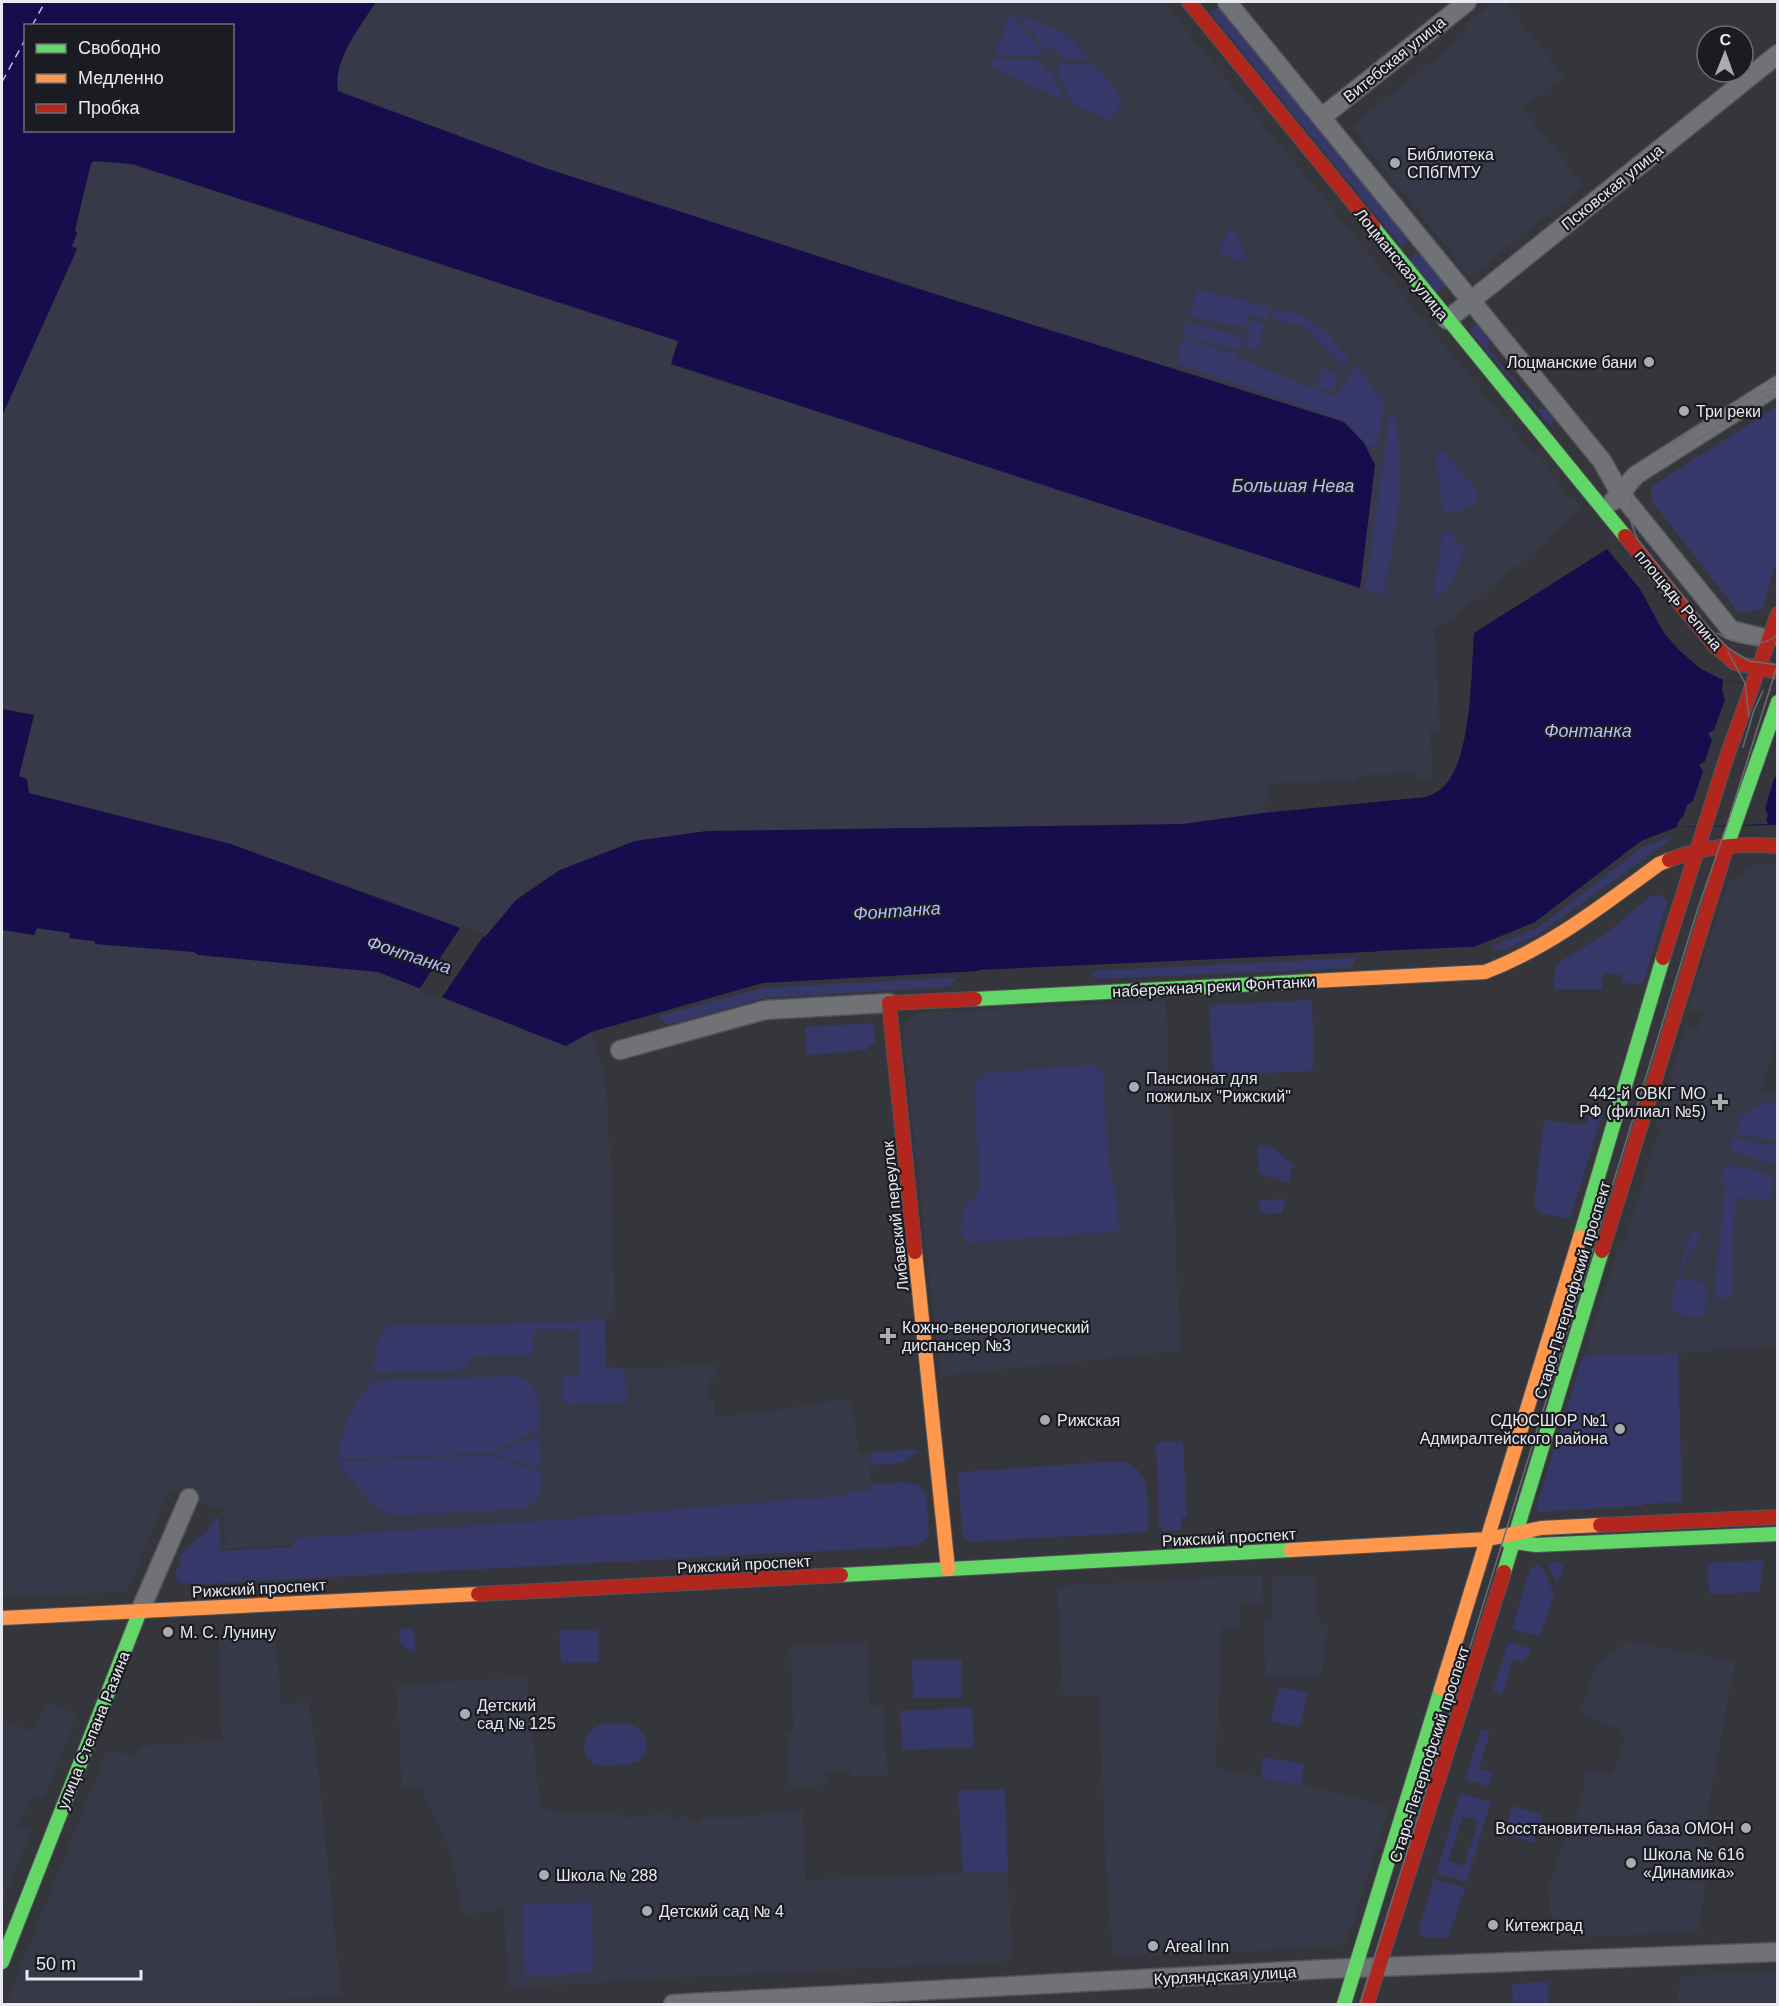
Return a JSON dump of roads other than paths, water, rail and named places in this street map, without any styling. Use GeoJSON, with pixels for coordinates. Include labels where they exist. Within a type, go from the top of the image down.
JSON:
{"type":"FeatureCollection","features":[{"type":"Feature","properties":{"kind":"main road","name":"Лоцманская улица"},"geometry":{"type":"LineString","coordinates":[[1189,2],[1201,9],[1398,259],[1604,511]]}},
{"type":"Feature","properties":{"kind":"main road","name":"площадь Репина"},"geometry":{"type":"LineString","coordinates":[[1604,511],[1714,645],[1735,663],[1756,669]]}},
{"type":"Feature","properties":{"kind":"main road"},"geometry":{"type":"LineString","coordinates":[[1778,614],[1773,640],[1756,669],[1778,672]]}},
{"type":"Feature","properties":{"kind":"main road","name":"Старо-Петергофский проспект"},"geometry":{"type":"LineString","coordinates":[[1344,2004],[1488,1539],[1704,826],[1756,669]]}},
{"type":"Feature","properties":{"kind":"main road","name":"Старо-Петергофский проспект"},"geometry":{"type":"LineString","coordinates":[[1367,2004],[1727,845],[1778,702]]}},
{"type":"Feature","properties":{"kind":"main road","name":"набережная реки Фонтанки"},"geometry":{"type":"LineString","coordinates":[[889,1003],[1485,972],[1506,965],[1555,940],[1659,864],[1677,856],[1727,845],[1778,846]]}},
{"type":"Feature","properties":{"kind":"main road","name":"Либавский переулок"},"geometry":{"type":"LineString","coordinates":[[889,1003],[948,1569]]}},
{"type":"Feature","properties":{"kind":"main road","name":"Рижский проспект"},"geometry":{"type":"LineString","coordinates":[[2,1618],[1513,1538],[1541,1528],[1778,1517]]}},
{"type":"Feature","properties":{"kind":"main road","name":"Рижский проспект"},"geometry":{"type":"LineString","coordinates":[[1513,1538],[1536,1545],[1778,1534]]}},
{"type":"Feature","properties":{"kind":"main road","name":"улица Степана Разина"},"geometry":{"type":"LineString","coordinates":[[2,1962],[140,1611]]}},
{"type":"Feature","properties":{"kind":"street","name":"Лоцманская улица"},"geometry":{"type":"LineString","coordinates":[[1227,2],[1602,461],[1620,493]]}},
{"type":"Feature","properties":{"kind":"street","name":"Витебская улица"},"geometry":{"type":"LineString","coordinates":[[1322,117],[1467,2]]}},
{"type":"Feature","properties":{"kind":"street","name":"Псковская улица"},"geometry":{"type":"LineString","coordinates":[[1447,320],[1778,54]]}},
{"type":"Feature","properties":{"kind":"street"},"geometry":{"type":"LineString","coordinates":[[1398,259],[1421,240]]}},
{"type":"Feature","properties":{"kind":"street"},"geometry":{"type":"LineString","coordinates":[[1604,511],[1636,475],[1778,385]]}},
{"type":"Feature","properties":{"kind":"street"},"geometry":{"type":"LineString","coordinates":[[1541,433],[1548,435],[1555,432],[1560,427],[1563,414]]}},
{"type":"Feature","properties":{"kind":"street","name":"площадь Репина"},"geometry":{"type":"LineString","coordinates":[[1620,493],[1731,630],[1773,640]]}},
{"type":"Feature","properties":{"kind":"street","name":"набережная реки Фонтанки"},"geometry":{"type":"LineString","coordinates":[[620,1050],[765,1010],[889,1003]]}},
{"type":"Feature","properties":{"kind":"street","name":"улица Степана Разина"},"geometry":{"type":"LineString","coordinates":[[140,1611],[189,1498]]}},
{"type":"Feature","properties":{"kind":"street","name":"Курляндская улица"},"geometry":{"type":"LineString","coordinates":[[673,2004],[1355,1968],[1778,1952]]}},
{"type":"Feature","properties":{"kind":"water","name":"Большая Нева"},"geometry":{"type":"Polygon","coordinates":[[[2,2],[376,2],[344,55],[338,79],[338,91],[542,167],[938,295],[1344,422],[1364,443],[1375,465],[1360,588],[671,364],[678,341],[132,164],[94,161],[91,163],[75,230],[77,233],[72,246],[77,249],[2,416],[2,2]]]}},
{"type":"Feature","properties":{"kind":"water","name":"Фонтанка"},"geometry":{"type":"Polygon","coordinates":[[[1607,549],[1640,589],[1664,633],[1701,669],[1723,680],[1777,687],[1777,825],[1677,827],[1641,841],[1535,922],[1474,947],[763,983],[591,1032],[566,1046],[378,972],[95,944],[94,941],[69,938],[70,933],[37,928],[34,935],[2,930],[2,709],[34,715],[19,776],[27,779],[29,793],[231,844],[485,937],[516,900],[560,870],[635,841],[707,831],[1183,824],[1263,813],[1426,797],[1439,791],[1445,785],[1454,772],[1460,754],[1469,713],[1474,633],[1607,549]]]}},
{"type":"Feature","properties":{"kind":"tram line"},"geometry":{"type":"LineString","coordinates":[[1778,388],[1735,404],[1703,423],[1665,451],[1642,478],[1632,496],[1630,507],[1632,524],[1638,540],[1703,622],[1728,648],[1749,661],[1778,665]]}},
{"type":"Feature","properties":{"kind":"tram line"},"geometry":{"type":"LineString","coordinates":[[1665,460],[1770,395]]}},
{"type":"Feature","properties":{"kind":"tram line"},"geometry":{"type":"LineString","coordinates":[[1717,633],[1739,643],[1747,644],[1763,642],[1778,635]]}},
{"type":"Feature","properties":{"kind":"tram line"},"geometry":{"type":"LineString","coordinates":[[1728,652],[1745,683],[1749,716]]}},
{"type":"Feature","properties":{"kind":"tram line"},"geometry":{"type":"LineString","coordinates":[[1360,2004],[1698,908],[1727,825],[1778,663]]}},
{"type":"Feature","properties":{"kind":"tram line"},"geometry":{"type":"LineString","coordinates":[[1743,747],[1754,710],[1763,691]]}},
{"type":"Feature","properties":{"kind":"place","name":"Библиотека СПбГМТУ"},"geometry":{"type":"Point","coordinates":[1395,163]}},
{"type":"Feature","properties":{"kind":"place","name":"Лоцманские бани"},"geometry":{"type":"Point","coordinates":[1649,362]}},
{"type":"Feature","properties":{"kind":"place","name":"Три реки"},"geometry":{"type":"Point","coordinates":[1684,411]}},
{"type":"Feature","properties":{"kind":"place","name":"Пансионат для пожилых \"Рижский\""},"geometry":{"type":"Point","coordinates":[1134,1087]}},
{"type":"Feature","properties":{"kind":"place","name":"442-й ОВКГ МО РФ (филиал №5)"},"geometry":{"type":"Point","coordinates":[1720,1102]}},
{"type":"Feature","properties":{"kind":"place","name":"Кожно-венерологический диспансер №3"},"geometry":{"type":"Point","coordinates":[888,1336]}},
{"type":"Feature","properties":{"kind":"place","name":"Рижская"},"geometry":{"type":"Point","coordinates":[1045,1420]}},
{"type":"Feature","properties":{"kind":"place","name":"СДЮСШОР №1 Адмиралтейского района"},"geometry":{"type":"Point","coordinates":[1620,1429]}},
{"type":"Feature","properties":{"kind":"place","name":"М. С. Лунину"},"geometry":{"type":"Point","coordinates":[168,1632]}},
{"type":"Feature","properties":{"kind":"place","name":"Детский сад № 125"},"geometry":{"type":"Point","coordinates":[465,1714]}},
{"type":"Feature","properties":{"kind":"place","name":"Восстановительная база ОМОН"},"geometry":{"type":"Point","coordinates":[1746,1828]}},
{"type":"Feature","properties":{"kind":"place","name":"Школа № 616 «Динамика»"},"geometry":{"type":"Point","coordinates":[1631,1863]}},
{"type":"Feature","properties":{"kind":"place","name":"Школа № 288"},"geometry":{"type":"Point","coordinates":[544,1875]}},
{"type":"Feature","properties":{"kind":"place","name":"Детский сад № 4"},"geometry":{"type":"Point","coordinates":[647,1911]}},
{"type":"Feature","properties":{"kind":"place","name":"Китежград"},"geometry":{"type":"Point","coordinates":[1493,1925]}},
{"type":"Feature","properties":{"kind":"place","name":"Areal Inn"},"geometry":{"type":"Point","coordinates":[1153,1946]}}]}
